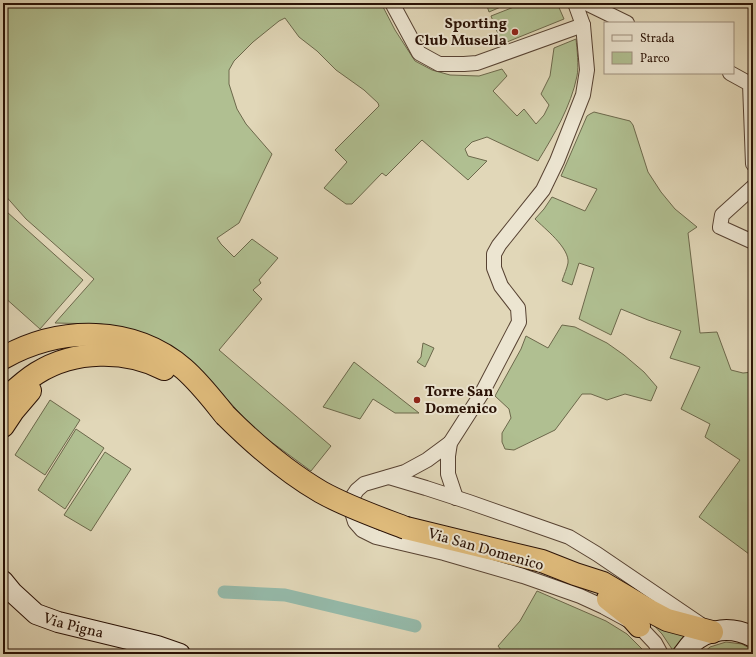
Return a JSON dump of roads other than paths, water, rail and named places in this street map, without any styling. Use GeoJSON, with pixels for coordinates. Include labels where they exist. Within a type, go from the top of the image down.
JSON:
{"type":"FeatureCollection","features":[{"type":"Feature","properties":{"kind":"highway"},"geometry":{"type":"LineString","coordinates":[[3,370],[22,356],[34,350],[88,334]]}},
{"type":"Feature","properties":{"kind":"highway"},"geometry":{"type":"LineString","coordinates":[[3,358],[22,348],[39,342],[69,336],[88,334],[128,340],[148,347],[171,359],[184,369],[225,415]]}},
{"type":"Feature","properties":{"kind":"highway"},"geometry":{"type":"LineString","coordinates":[[3,426],[21,400],[31,390],[54,373],[86,360],[117,355]]}},
{"type":"Feature","properties":{"kind":"highway"},"geometry":{"type":"LineString","coordinates":[[3,401],[25,381],[37,373],[64,360],[80,356],[117,355],[141,360],[171,372],[194,388],[265,453],[281,466],[320,492],[361,511],[406,528],[542,561],[602,583],[667,620],[712,632]]}},
{"type":"Feature","properties":{"kind":"highway"},"geometry":{"type":"LineString","coordinates":[[575,574],[619,607],[639,626]]}},
{"type":"Feature","properties":{"kind":"main road","name":"Via Pigna"},"geometry":{"type":"LineString","coordinates":[[3,581],[22,603],[36,614],[58,622],[157,646],[180,654]]}},
{"type":"Feature","properties":{"kind":"main road"},"geometry":{"type":"LineString","coordinates":[[683,654],[691,644],[701,637],[723,629],[745,632],[753,637]]}},
{"type":"Feature","properties":{"kind":"street"},"geometry":{"type":"LineString","coordinates":[[392,3],[419,53],[439,64],[477,63],[583,25]]}},
{"type":"Feature","properties":{"kind":"street","name":"Via San Domenico"},"geometry":{"type":"LineString","coordinates":[[575,3],[583,25],[586,70],[583,95],[557,161],[543,190],[494,254],[494,268],[500,286],[518,308],[519,322],[482,393],[450,443],[427,460],[405,472],[364,484],[357,490],[351,499],[351,509],[355,522],[362,530],[376,537],[444,553],[523,576],[604,607],[639,626],[655,644],[661,654]]}},
{"type":"Feature","properties":{"kind":"street"},"geometry":{"type":"LineString","coordinates":[[586,3],[625,22]]}},
{"type":"Feature","properties":{"kind":"street"},"geometry":{"type":"LineString","coordinates":[[732,74],[750,84],[753,164]]}},
{"type":"Feature","properties":{"kind":"street"},"geometry":{"type":"LineString","coordinates":[[753,187],[722,215],[720,228],[753,242]]}},
{"type":"Feature","properties":{"kind":"street","name":"Via San Domenico"},"geometry":{"type":"LineString","coordinates":[[450,443],[448,474],[456,498]]}},
{"type":"Feature","properties":{"kind":"street"},"geometry":{"type":"LineString","coordinates":[[389,477],[426,488],[569,537],[597,554],[712,632]]}},
{"type":"Feature","properties":{"kind":"waterway"},"geometry":{"type":"LineString","coordinates":[[224,592],[285,595],[415,626]]}},
{"type":"Feature","properties":{"kind":"place","name":"Sporting Club Musella"},"geometry":{"type":"Point","coordinates":[515,32]}},
{"type":"Feature","properties":{"kind":"place","name":"Torre San Domenico"},"geometry":{"type":"Point","coordinates":[417,400]}}]}
